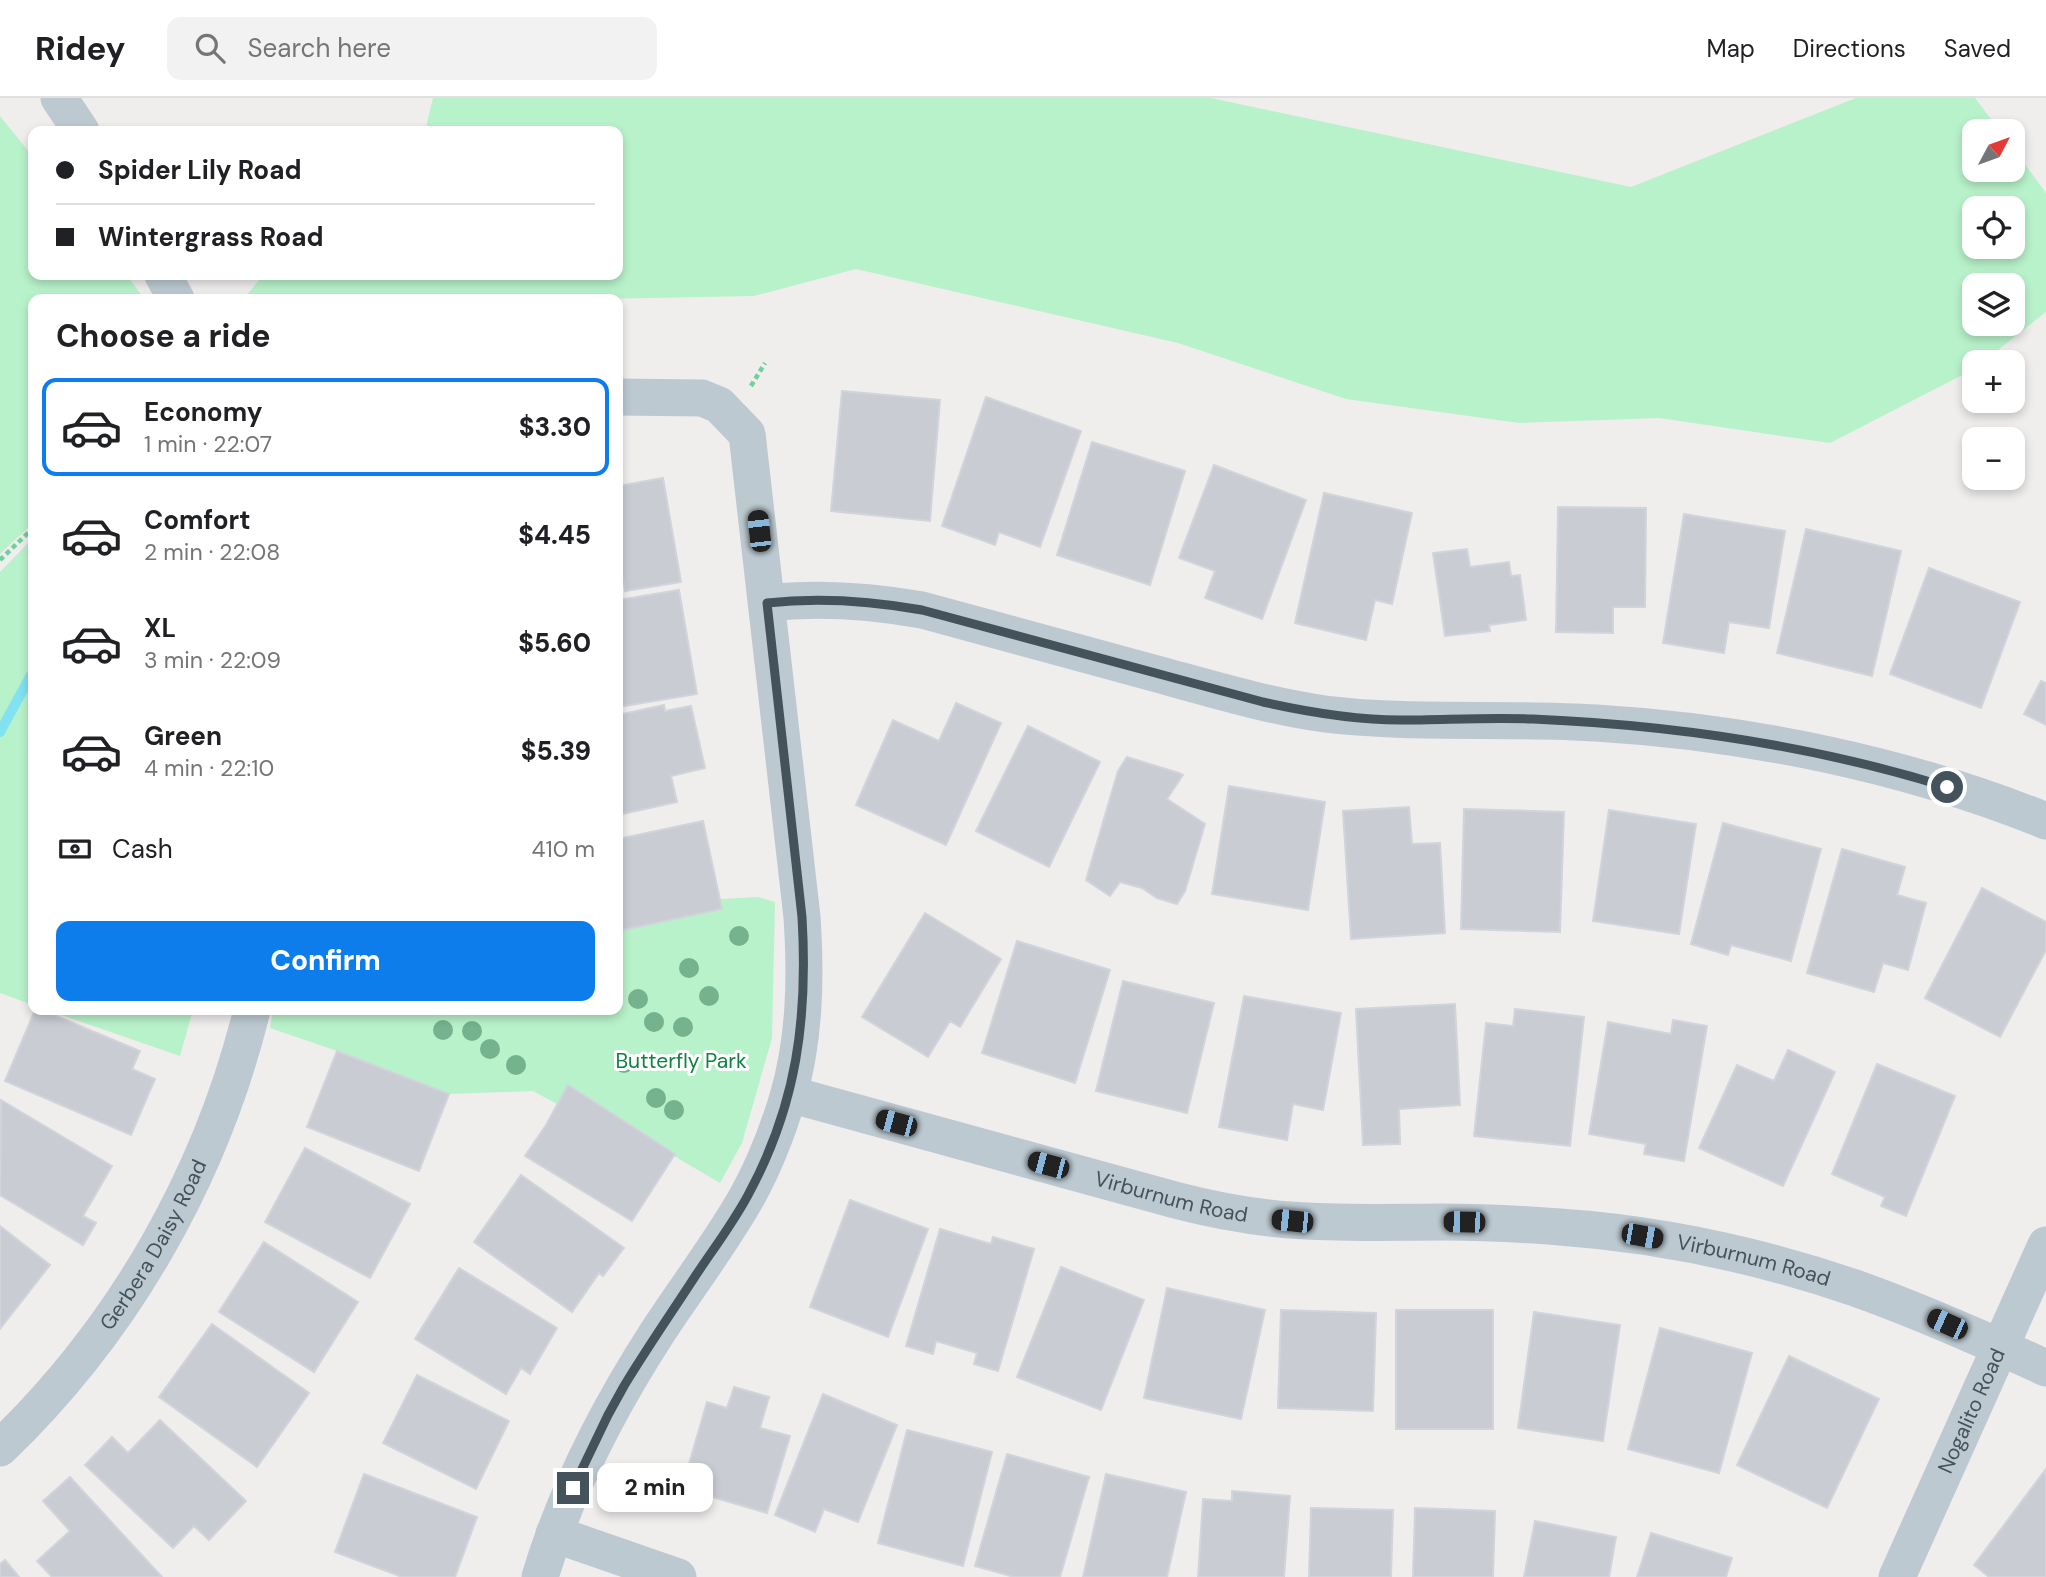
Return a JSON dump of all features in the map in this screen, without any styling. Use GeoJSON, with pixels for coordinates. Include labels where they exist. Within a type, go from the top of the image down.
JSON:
{"type":"FeatureCollection","features":[{"type":"Feature","properties":{"kind":"street"},"geometry":{"type":"LineString","coordinates":[[59,98],[78,126]]}},
{"type":"Feature","properties":{"kind":"street"},"geometry":{"type":"LineString","coordinates":[[540,1577],[554,1534],[586,1458],[618,1395],[749,1193],[769,1150],[789,1094],[802,1024],[805,965],[802,917],[747,434],[719,405],[702,398],[623,397]]}},
{"type":"Feature","properties":{"kind":"street"},"geometry":{"type":"LineString","coordinates":[[767,603],[815,599],[851,600],[922,610],[1263,702],[1322,713],[1397,720],[1509,719],[1598,723],[1774,744],[1926,780],[2046,821]]}},
{"type":"Feature","properties":{"kind":"street","name":"Gerbera Daisy Road"},"geometry":{"type":"LineString","coordinates":[[0,1448],[39,1409],[82,1358],[112,1318],[160,1243],[216,1126],[251,1015]]}},
{"type":"Feature","properties":{"kind":"street","name":"Virburnum Road"},"geometry":{"type":"LineString","coordinates":[[789,1094],[1227,1212],[1292,1221],[1492,1223],[1563,1227],[1642,1236],[1705,1248],[1778,1265],[1854,1288],[1929,1316],[2046,1368]]}},
{"type":"Feature","properties":{"kind":"street","name":"Nogalito Road"},"geometry":{"type":"LineString","coordinates":[[1897,1577],[2046,1245]]}},
{"type":"Feature","properties":{"kind":"street"},"geometry":{"type":"LineString","coordinates":[[554,1534],[678,1577]]}},
{"type":"Feature","properties":{"kind":"path"},"geometry":{"type":"LineString","coordinates":[[0,560],[28,533]]}},
{"type":"Feature","properties":{"kind":"green space"},"geometry":{"type":"Polygon","coordinates":[[[433,98],[1211,98],[1631,187],[1856,98],[1975,98],[1991,119],[1962,119],[1962,182],[2025,182],[2025,164],[2046,193],[2046,312],[2025,329],[2025,273],[1962,273],[1962,336],[2016,336],[1998,350],[1962,350],[1962,375],[1830,443],[1659,418],[1519,423],[1346,399],[1178,343],[856,269],[754,296],[623,299],[623,294],[248,294],[259,280],[623,280],[623,126],[426,126],[433,98]]]}},
{"type":"Feature","properties":{"kind":"green space"},"geometry":{"type":"Polygon","coordinates":[[[0,116],[28,151],[28,280],[131,280],[140,294],[28,294],[28,528],[0,554],[0,116]]]}},
{"type":"Feature","properties":{"kind":"green space"},"geometry":{"type":"Polygon","coordinates":[[[28,543],[28,1003],[0,993],[0,572],[28,543]]]}},
{"type":"Feature","properties":{"kind":"green space","name":"Butterfly Park"},"geometry":{"type":"Polygon","coordinates":[[[758,897],[775,902],[772,1038],[742,1143],[720,1183],[674,1156],[568,1085],[557,1104],[533,1091],[449,1094],[270,1028],[272,1015],[623,1015],[623,928],[721,899],[758,897]]]}},
{"type":"Feature","properties":{"kind":"green space"},"geometry":{"type":"Polygon","coordinates":[[[61,1015],[192,1015],[180,1056],[61,1015]]]}},
{"type":"Feature","properties":{"kind":"building"},"geometry":{"type":"Polygon","coordinates":[[[842,391],[940,400],[930,521],[831,511],[842,391]]]}},
{"type":"Feature","properties":{"kind":"building"},"geometry":{"type":"Polygon","coordinates":[[[986,397],[1081,431],[1040,547],[999,532],[995,545],[942,526],[986,397]]]}},
{"type":"Feature","properties":{"kind":"building"},"geometry":{"type":"Polygon","coordinates":[[[1092,442],[1185,471],[1150,585],[1057,555],[1092,442]]]}},
{"type":"Feature","properties":{"kind":"building"},"geometry":{"type":"Polygon","coordinates":[[[1214,465],[1306,500],[1262,619],[1205,598],[1215,571],[1179,558],[1214,465]]]}},
{"type":"Feature","properties":{"kind":"building"},"geometry":{"type":"Polygon","coordinates":[[[663,478],[681,582],[625,591],[623,485],[663,478]]]}},
{"type":"Feature","properties":{"kind":"building"},"geometry":{"type":"Polygon","coordinates":[[[1324,493],[1412,513],[1392,604],[1375,600],[1366,640],[1295,623],[1324,493]]]}},
{"type":"Feature","properties":{"kind":"building"},"geometry":{"type":"Polygon","coordinates":[[[1558,507],[1646,508],[1645,607],[1613,607],[1613,633],[1556,632],[1558,507]]]}},
{"type":"Feature","properties":{"kind":"building"},"geometry":{"type":"Polygon","coordinates":[[[1684,514],[1785,531],[1769,628],[1729,622],[1724,653],[1663,643],[1684,514]]]}},
{"type":"Feature","properties":{"kind":"building"},"geometry":{"type":"Polygon","coordinates":[[[1806,529],[1901,551],[1872,676],[1777,653],[1806,529]]]}},
{"type":"Feature","properties":{"kind":"building"},"geometry":{"type":"Polygon","coordinates":[[[1467,549],[1470,567],[1509,562],[1511,576],[1520,575],[1526,620],[1489,625],[1490,631],[1445,636],[1433,553],[1467,549]]]}},
{"type":"Feature","properties":{"kind":"building"},"geometry":{"type":"Polygon","coordinates":[[[1929,568],[2020,602],[1981,708],[1890,674],[1929,568]]]}},
{"type":"Feature","properties":{"kind":"building"},"geometry":{"type":"Polygon","coordinates":[[[679,590],[697,694],[623,706],[623,599],[679,590]]]}},
{"type":"Feature","properties":{"kind":"building"},"geometry":{"type":"Polygon","coordinates":[[[2041,681],[2046,683],[2046,725],[2024,714],[2041,681]]]}},
{"type":"Feature","properties":{"kind":"building"},"geometry":{"type":"Polygon","coordinates":[[[956,703],[1001,723],[946,845],[856,805],[893,720],[939,741],[956,703]]]}},
{"type":"Feature","properties":{"kind":"building"},"geometry":{"type":"Polygon","coordinates":[[[664,705],[665,711],[691,706],[705,768],[671,776],[677,802],[623,814],[623,714],[664,705]]]}},
{"type":"Feature","properties":{"kind":"building"},"geometry":{"type":"Polygon","coordinates":[[[1028,726],[1100,762],[1049,867],[976,831],[1028,726]]]}},
{"type":"Feature","properties":{"kind":"building"},"geometry":{"type":"Polygon","coordinates":[[[1127,757],[1183,775],[1167,799],[1205,824],[1185,891],[1177,904],[1157,898],[1142,888],[1120,882],[1110,896],[1086,880],[1118,771],[1127,757]]]}},
{"type":"Feature","properties":{"kind":"building"},"geometry":{"type":"Polygon","coordinates":[[[1229,786],[1325,802],[1308,910],[1212,894],[1229,786]]]}},
{"type":"Feature","properties":{"kind":"building"},"geometry":{"type":"Polygon","coordinates":[[[1409,807],[1412,844],[1440,843],[1445,933],[1351,939],[1343,811],[1409,807]]]}},
{"type":"Feature","properties":{"kind":"building"},"geometry":{"type":"Polygon","coordinates":[[[1464,809],[1564,812],[1560,932],[1461,929],[1464,809]]]}},
{"type":"Feature","properties":{"kind":"building"},"geometry":{"type":"Polygon","coordinates":[[[1609,810],[1696,824],[1679,934],[1593,921],[1609,810]]]}},
{"type":"Feature","properties":{"kind":"building"},"geometry":{"type":"Polygon","coordinates":[[[703,821],[722,909],[623,930],[623,838],[703,821]]]}},
{"type":"Feature","properties":{"kind":"building"},"geometry":{"type":"Polygon","coordinates":[[[1723,823],[1821,849],[1791,961],[1731,945],[1728,955],[1691,944],[1723,823]]]}},
{"type":"Feature","properties":{"kind":"building"},"geometry":{"type":"Polygon","coordinates":[[[1842,849],[1905,867],[1897,895],[1926,903],[1908,970],[1883,963],[1874,992],[1807,973],[1842,849]]]}},
{"type":"Feature","properties":{"kind":"building"},"geometry":{"type":"Polygon","coordinates":[[[1982,888],[2046,922],[2046,950],[2000,1037],[1925,998],[1982,888]]]}},
{"type":"Feature","properties":{"kind":"building"},"geometry":{"type":"Polygon","coordinates":[[[925,913],[1001,959],[960,1027],[950,1021],[928,1057],[862,1017],[925,913]]]}},
{"type":"Feature","properties":{"kind":"building"},"geometry":{"type":"Polygon","coordinates":[[[1017,941],[1110,970],[1075,1083],[982,1053],[1017,941]]]}},
{"type":"Feature","properties":{"kind":"building"},"geometry":{"type":"Polygon","coordinates":[[[1123,981],[1214,1003],[1187,1113],[1096,1091],[1123,981]]]}},
{"type":"Feature","properties":{"kind":"building"},"geometry":{"type":"Polygon","coordinates":[[[1244,996],[1341,1013],[1323,1110],[1293,1104],[1287,1140],[1219,1127],[1244,996]]]}},
{"type":"Feature","properties":{"kind":"building"},"geometry":{"type":"Polygon","coordinates":[[[1455,1004],[1460,1105],[1399,1109],[1400,1144],[1363,1145],[1356,1009],[1455,1004]]]}},
{"type":"Feature","properties":{"kind":"building"},"geometry":{"type":"Polygon","coordinates":[[[1515,1009],[1584,1017],[1570,1146],[1474,1136],[1486,1023],[1513,1026],[1515,1009]]]}},
{"type":"Feature","properties":{"kind":"building"},"geometry":{"type":"Polygon","coordinates":[[[33,1015],[54,1015],[140,1051],[132,1069],[155,1079],[131,1135],[5,1081],[33,1015]]]}},
{"type":"Feature","properties":{"kind":"building"},"geometry":{"type":"Polygon","coordinates":[[[1673,1020],[1707,1026],[1684,1161],[1644,1154],[1646,1144],[1589,1134],[1608,1022],[1671,1034],[1673,1020]]]}},
{"type":"Feature","properties":{"kind":"building"},"geometry":{"type":"Polygon","coordinates":[[[1788,1050],[1835,1072],[1783,1186],[1699,1148],[1737,1065],[1774,1081],[1788,1050]]]}},
{"type":"Feature","properties":{"kind":"building"},"geometry":{"type":"Polygon","coordinates":[[[337,1051],[449,1094],[419,1171],[307,1127],[337,1051]]]}},
{"type":"Feature","properties":{"kind":"building"},"geometry":{"type":"Polygon","coordinates":[[[1877,1064],[1955,1096],[1906,1216],[1881,1206],[1885,1197],[1832,1174],[1877,1064]]]}},
{"type":"Feature","properties":{"kind":"building"},"geometry":{"type":"Polygon","coordinates":[[[568,1085],[675,1154],[632,1221],[525,1156],[568,1085]]]}},
{"type":"Feature","properties":{"kind":"building"},"geometry":{"type":"Polygon","coordinates":[[[1,1100],[112,1166],[83,1216],[96,1223],[83,1245],[0,1195],[1,1100]]]}},
{"type":"Feature","properties":{"kind":"building"},"geometry":{"type":"Polygon","coordinates":[[[305,1148],[410,1204],[370,1278],[265,1222],[305,1148]]]}},
{"type":"Feature","properties":{"kind":"building"},"geometry":{"type":"Polygon","coordinates":[[[521,1175],[624,1248],[603,1276],[599,1273],[572,1312],[474,1242],[521,1175]]]}},
{"type":"Feature","properties":{"kind":"building"},"geometry":{"type":"Polygon","coordinates":[[[850,1200],[928,1229],[888,1337],[810,1307],[850,1200]]]}},
{"type":"Feature","properties":{"kind":"building"},"geometry":{"type":"Polygon","coordinates":[[[0,1226],[50,1265],[0,1329],[0,1226]]]}},
{"type":"Feature","properties":{"kind":"building"},"geometry":{"type":"Polygon","coordinates":[[[940,1229],[991,1244],[993,1237],[1034,1249],[998,1371],[974,1364],[977,1353],[936,1341],[933,1354],[906,1346],[940,1229]]]}},
{"type":"Feature","properties":{"kind":"building"},"geometry":{"type":"Polygon","coordinates":[[[264,1242],[358,1302],[314,1372],[219,1312],[264,1242]]]}},
{"type":"Feature","properties":{"kind":"building"},"geometry":{"type":"Polygon","coordinates":[[[1061,1267],[1144,1300],[1101,1410],[1017,1377],[1061,1267]]]}},
{"type":"Feature","properties":{"kind":"building"},"geometry":{"type":"Polygon","coordinates":[[[459,1268],[557,1328],[530,1374],[521,1368],[506,1394],[415,1339],[459,1268]]]}},
{"type":"Feature","properties":{"kind":"building"},"geometry":{"type":"Polygon","coordinates":[[[1167,1288],[1265,1310],[1241,1419],[1144,1398],[1167,1288]]]}},
{"type":"Feature","properties":{"kind":"building"},"geometry":{"type":"Polygon","coordinates":[[[1281,1310],[1376,1313],[1373,1411],[1278,1408],[1281,1310]]]}},
{"type":"Feature","properties":{"kind":"building"},"geometry":{"type":"Polygon","coordinates":[[[1396,1310],[1493,1310],[1493,1429],[1396,1429],[1396,1310]]]}},
{"type":"Feature","properties":{"kind":"building"},"geometry":{"type":"Polygon","coordinates":[[[1534,1312],[1620,1325],[1603,1441],[1518,1428],[1534,1312]]]}},
{"type":"Feature","properties":{"kind":"building"},"geometry":{"type":"Polygon","coordinates":[[[212,1324],[309,1393],[257,1467],[159,1397],[212,1324]]]}},
{"type":"Feature","properties":{"kind":"building"},"geometry":{"type":"Polygon","coordinates":[[[1660,1328],[1752,1353],[1719,1473],[1628,1449],[1660,1328]]]}},
{"type":"Feature","properties":{"kind":"building"},"geometry":{"type":"Polygon","coordinates":[[[1789,1356],[1879,1399],[1827,1508],[1737,1465],[1789,1356]]]}},
{"type":"Feature","properties":{"kind":"building"},"geometry":{"type":"Polygon","coordinates":[[[417,1375],[509,1421],[476,1489],[383,1443],[417,1375]]]}},
{"type":"Feature","properties":{"kind":"building"},"geometry":{"type":"Polygon","coordinates":[[[734,1387],[769,1397],[760,1428],[790,1436],[767,1513],[682,1488],[707,1402],[727,1408],[734,1387]]]}},
{"type":"Feature","properties":{"kind":"building"},"geometry":{"type":"Polygon","coordinates":[[[823,1394],[897,1425],[858,1522],[824,1509],[815,1532],[775,1515],[823,1394]]]}},
{"type":"Feature","properties":{"kind":"building"},"geometry":{"type":"Polygon","coordinates":[[[160,1420],[246,1501],[209,1540],[194,1526],[173,1548],[85,1465],[112,1437],[128,1453],[160,1420]]]}},
{"type":"Feature","properties":{"kind":"building"},"geometry":{"type":"Polygon","coordinates":[[[907,1430],[992,1452],[963,1566],[878,1543],[907,1430]]]}},
{"type":"Feature","properties":{"kind":"building"},"geometry":{"type":"Polygon","coordinates":[[[1007,1454],[1089,1477],[1060,1577],[1014,1577],[975,1566],[1007,1454]]]}},
{"type":"Feature","properties":{"kind":"building"},"geometry":{"type":"Polygon","coordinates":[[[2046,1469],[2046,1577],[1989,1577],[1974,1565],[2046,1469]]]}},
{"type":"Feature","properties":{"kind":"building"},"geometry":{"type":"Polygon","coordinates":[[[364,1474],[477,1517],[455,1577],[402,1577],[335,1552],[364,1474]]]}},
{"type":"Feature","properties":{"kind":"building"},"geometry":{"type":"Polygon","coordinates":[[[1106,1474],[1186,1492],[1167,1577],[1083,1577],[1106,1474]]]}},
{"type":"Feature","properties":{"kind":"building"},"geometry":{"type":"Polygon","coordinates":[[[70,1477],[162,1577],[52,1577],[37,1561],[70,1531],[43,1501],[70,1477]]]}},
{"type":"Feature","properties":{"kind":"building"},"geometry":{"type":"Polygon","coordinates":[[[1232,1491],[1290,1496],[1284,1577],[1198,1577],[1203,1499],[1232,1501],[1232,1491]]]}},
{"type":"Feature","properties":{"kind":"building"},"geometry":{"type":"Polygon","coordinates":[[[1311,1508],[1393,1510],[1391,1577],[1309,1577],[1311,1508]]]}},
{"type":"Feature","properties":{"kind":"building"},"geometry":{"type":"Polygon","coordinates":[[[1415,1508],[1495,1511],[1493,1577],[1413,1577],[1415,1508]]]}},
{"type":"Feature","properties":{"kind":"building"},"geometry":{"type":"Polygon","coordinates":[[[1535,1521],[1616,1537],[1609,1577],[1524,1577],[1535,1521]]]}},
{"type":"Feature","properties":{"kind":"building"},"geometry":{"type":"Polygon","coordinates":[[[1651,1533],[1732,1558],[1726,1577],[1637,1577],[1651,1533]]]}},
{"type":"Feature","properties":{"kind":"building"},"geometry":{"type":"Polygon","coordinates":[[[5,1560],[19,1577],[0,1577],[0,1564],[5,1560]]]}},
{"type":"Feature","properties":{"kind":"waterway"},"geometry":{"type":"LineString","coordinates":[[0,732],[28,681]]}},
{"type":"Feature","properties":{"kind":"route"},"geometry":{"type":"LineString","coordinates":[[573,1488],[624,1386],[749,1193],[769,1150],[789,1094],[796,1064],[804,1000],[802,917],[767,603],[815,599],[851,600],[922,610],[1292,709],[1397,720],[1531,719],[1708,734],[1774,744],[1861,763],[1947,787]]}}]}
